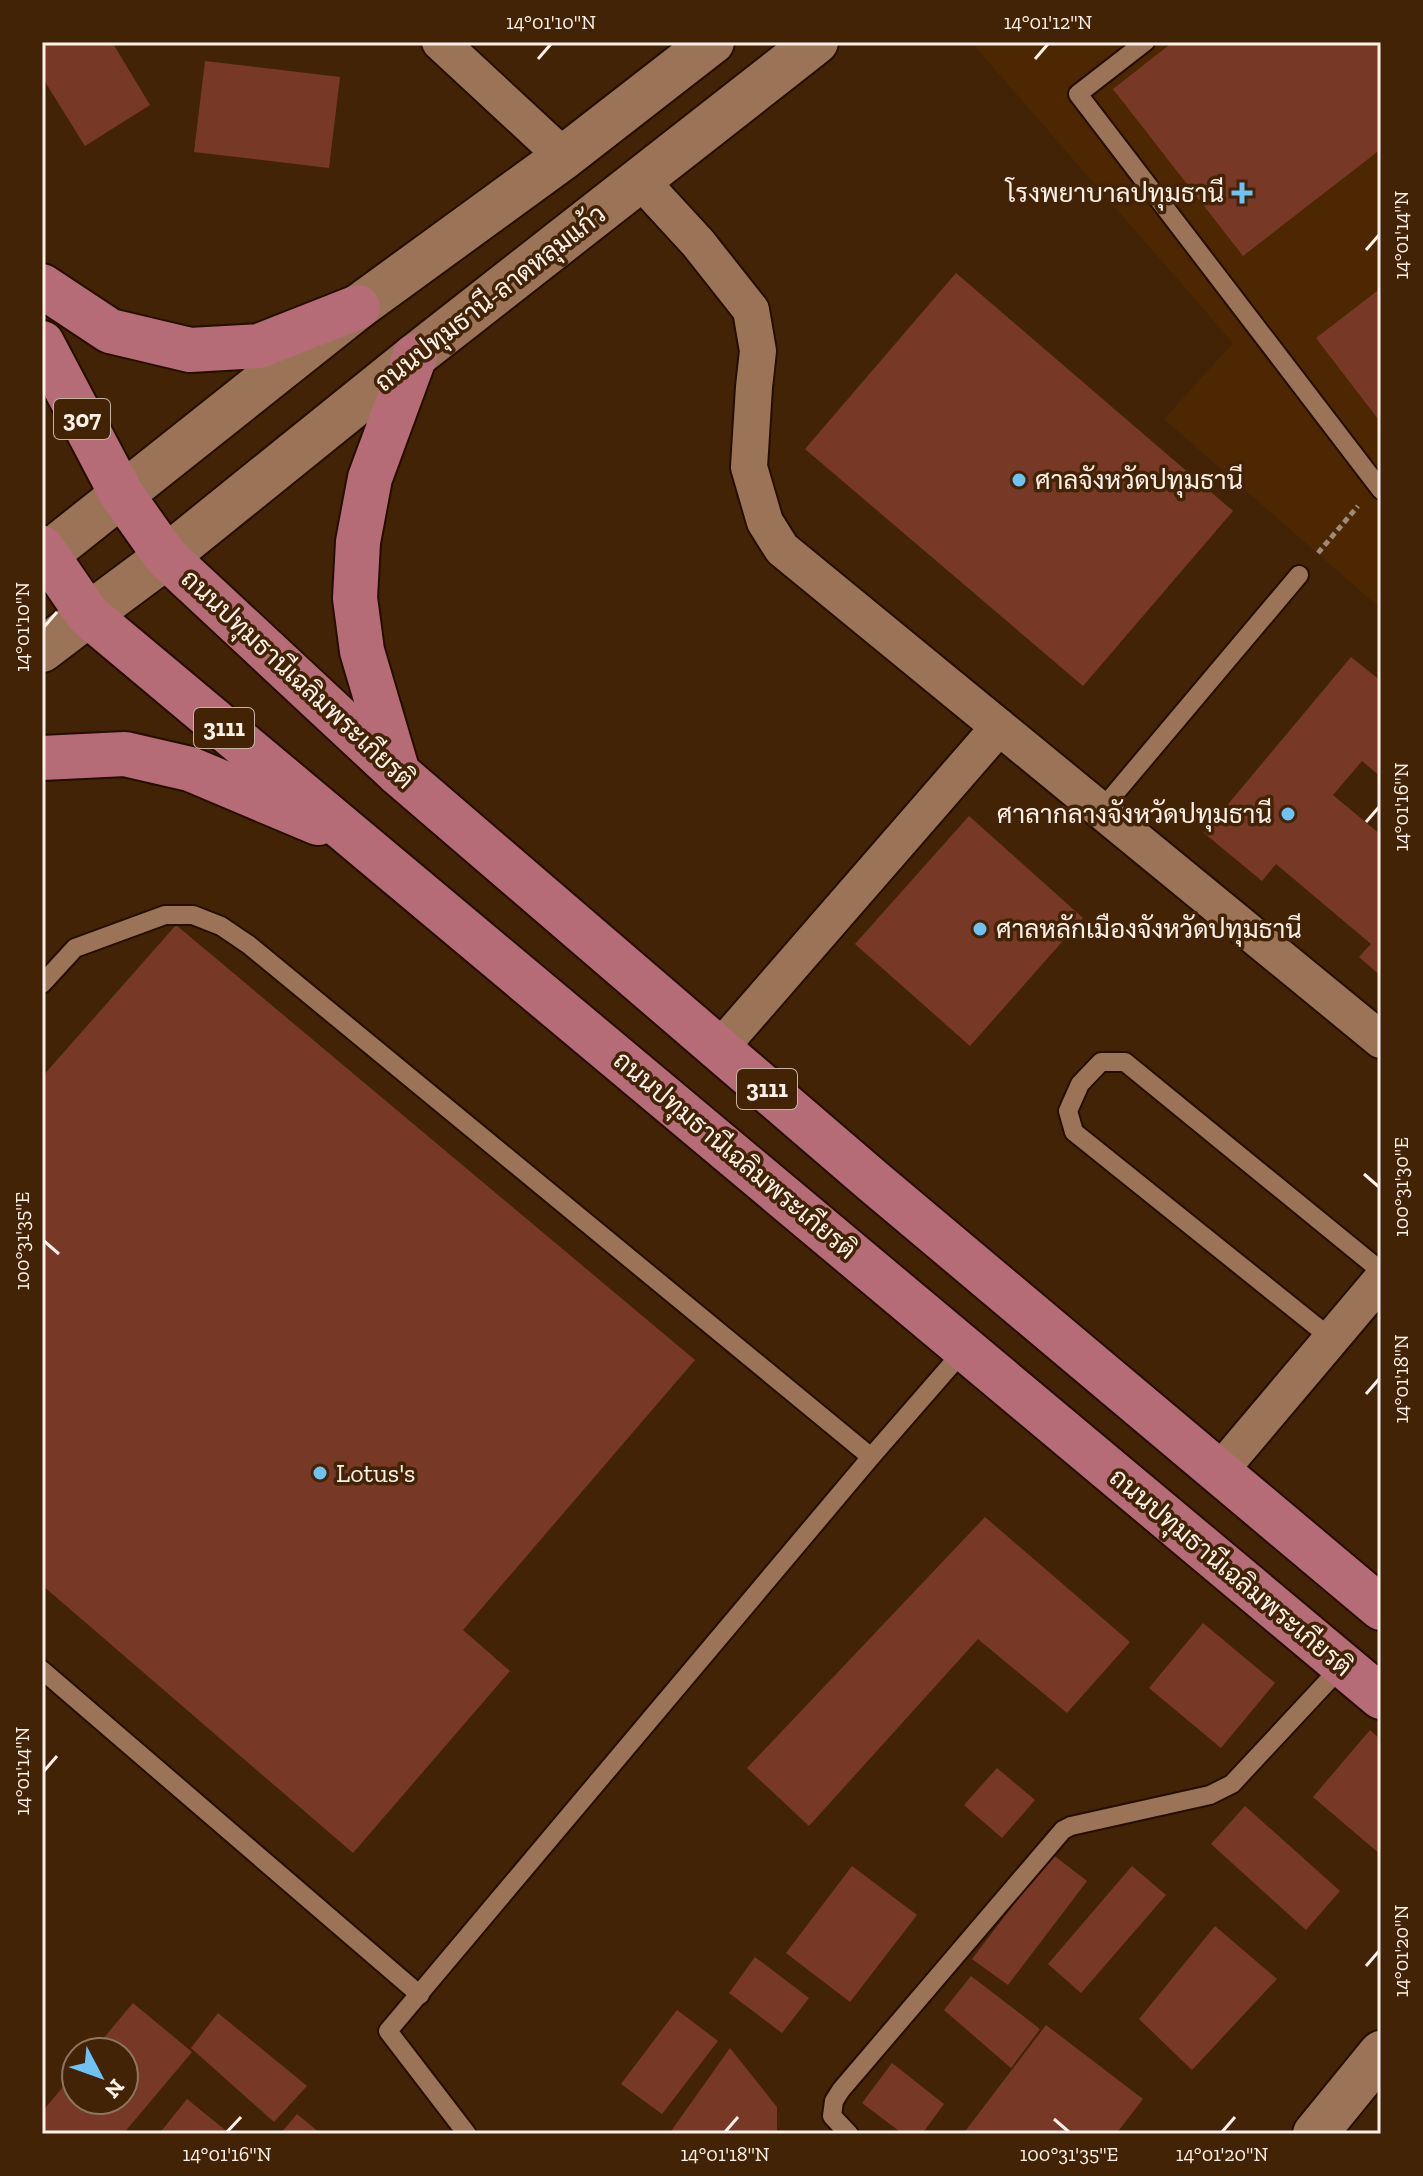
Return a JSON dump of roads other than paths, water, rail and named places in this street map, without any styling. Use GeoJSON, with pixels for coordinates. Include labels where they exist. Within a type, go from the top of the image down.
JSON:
{"type":"FeatureCollection","features":[{"type":"Feature","properties":{"kind":"main road"},"geometry":{"type":"LineString","coordinates":[[43,554],[358,307],[564,157],[712,42]]}},
{"type":"Feature","properties":{"kind":"main road","name":"ถนนปทุมธานี-ลาดหลุมแก้ว"},"geometry":{"type":"LineString","coordinates":[[42,650],[166,557],[415,356],[816,42]]}},
{"type":"Feature","properties":{"kind":"main road"},"geometry":{"type":"LineString","coordinates":[[42,286],[110,331],[190,350],[259,346],[358,307]]}},
{"type":"Feature","properties":{"kind":"main road","name":"307"},"geometry":{"type":"LineString","coordinates":[[42,343],[122,495]]}},
{"type":"Feature","properties":{"kind":"main road"},"geometry":{"type":"LineString","coordinates":[[398,773],[362,651],[355,598],[358,542],[370,478],[415,356]]}},
{"type":"Feature","properties":{"kind":"main road","name":"ถนนปทุมธานีเฉลิมพระเกียรติ"},"geometry":{"type":"LineString","coordinates":[[122,495],[166,557],[398,773],[874,1182],[1381,1608]]}},
{"type":"Feature","properties":{"kind":"main road","name":"ถนนปทุมธานีเฉลิมพระเกียรติ"},"geometry":{"type":"LineString","coordinates":[[43,554],[88,615],[1381,1697]]}},
{"type":"Feature","properties":{"kind":"main road"},"geometry":{"type":"LineString","coordinates":[[42,758],[125,754],[190,769],[360,841]]}},
{"type":"Feature","properties":{"kind":"main road"},"geometry":{"type":"LineString","coordinates":[[1315,2134],[1381,2053]]}},
{"type":"Feature","properties":{"kind":"street"},"geometry":{"type":"LineString","coordinates":[[440,42],[564,157]]}},
{"type":"Feature","properties":{"kind":"street"},"geometry":{"type":"LineString","coordinates":[[641,181],[698,243],[751,310],[758,351],[749,467],[765,522],[782,549],[1381,1040]]}},
{"type":"Feature","properties":{"kind":"street"},"geometry":{"type":"LineString","coordinates":[[720,1048],[999,727]]}},
{"type":"Feature","properties":{"kind":"street"},"geometry":{"type":"LineString","coordinates":[[1218,1473],[1381,1280]]}},
{"type":"Feature","properties":{"kind":"lane"},"geometry":{"type":"LineString","coordinates":[[1145,42],[1078,94],[1379,487]]}},
{"type":"Feature","properties":{"kind":"lane"},"geometry":{"type":"LineString","coordinates":[[1101,810],[1299,575]]}},
{"type":"Feature","properties":{"kind":"lane"},"geometry":{"type":"LineString","coordinates":[[42,984],[75,948],[165,915],[193,915],[221,926],[249,945],[871,1457]]}},
{"type":"Feature","properties":{"kind":"lane"},"geometry":{"type":"LineString","coordinates":[[1332,1339],[1074,1132],[1068,1111],[1080,1084],[1101,1062],[1125,1062],[1381,1271]]}},
{"type":"Feature","properties":{"kind":"lane"},"geometry":{"type":"LineString","coordinates":[[467,2134],[388,2031],[965,1349]]}},
{"type":"Feature","properties":{"kind":"lane"},"geometry":{"type":"LineString","coordinates":[[849,2134],[832,2116],[834,2101],[841,2090],[1063,1830],[1210,1795],[1232,1784],[1343,1665]]}},
{"type":"Feature","properties":{"kind":"lane"},"geometry":{"type":"LineString","coordinates":[[42,1670],[420,1995]]}},
{"type":"Feature","properties":{"kind":"place","name":"โรงพยาบาลปทุมธานี"},"geometry":{"type":"Point","coordinates":[1242,193]}},
{"type":"Feature","properties":{"kind":"place","name":"ศาลจังหวัดปทุมธานี"},"geometry":{"type":"Point","coordinates":[1019,480]}},
{"type":"Feature","properties":{"kind":"place","name":"ศาลากลางจังหวัดปทุมธานี"},"geometry":{"type":"Point","coordinates":[1288,814]}},
{"type":"Feature","properties":{"kind":"place","name":"ศาลหลักเมืองจังหวัดปทุมธานี"},"geometry":{"type":"Point","coordinates":[980,929]}},
{"type":"Feature","properties":{"kind":"place","name":"Lotus's"},"geometry":{"type":"Point","coordinates":[320,1473]}}]}
